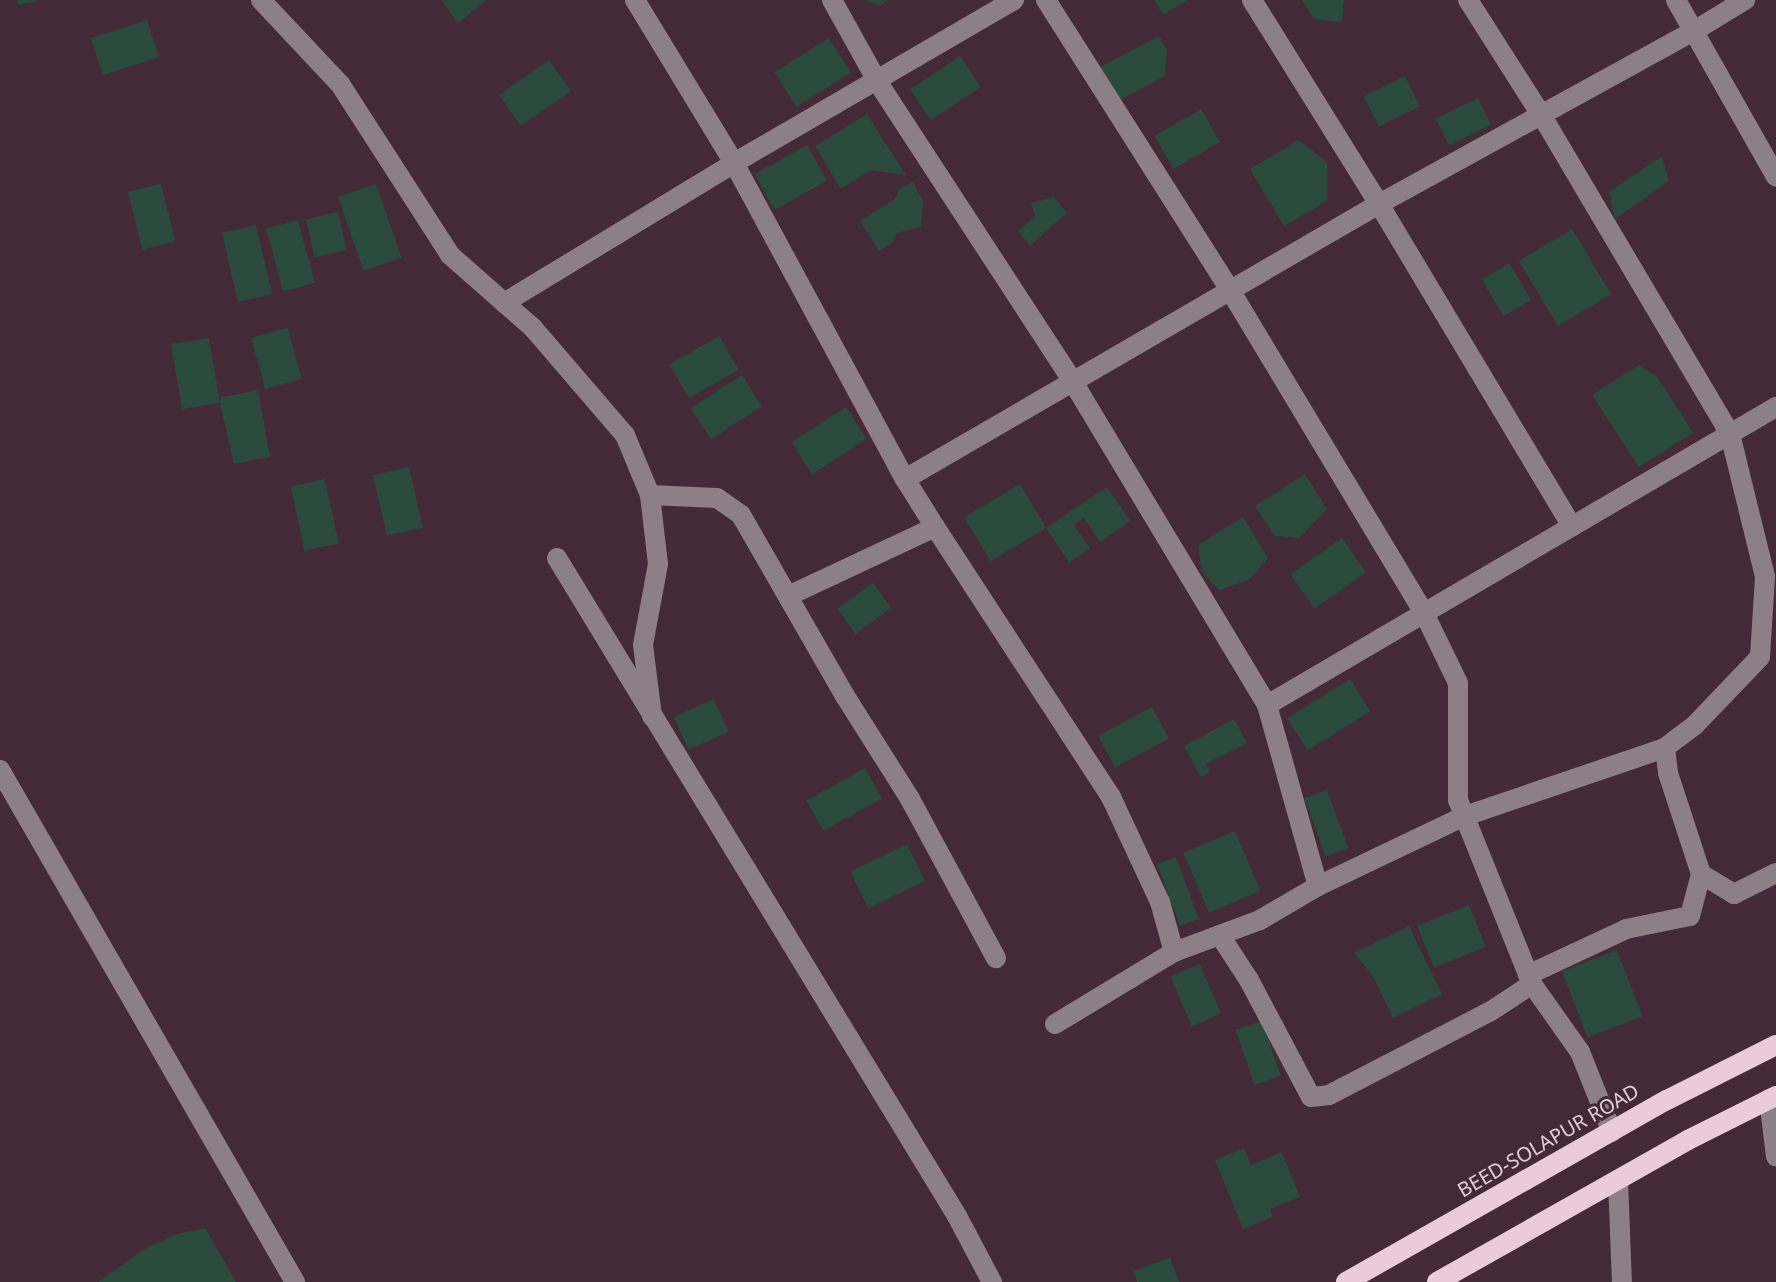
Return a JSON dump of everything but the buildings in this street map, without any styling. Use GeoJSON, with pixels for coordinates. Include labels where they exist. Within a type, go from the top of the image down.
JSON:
{"type":"FeatureCollection","features":[{"type":"Feature","properties":{"kind":"main road","name":"BEED-SOLAPUR ROAD"},"geometry":{"type":"LineString","coordinates":[[1346,1282],[1612,1132],[1776,1045]]}},
{"type":"Feature","properties":{"kind":"main road"},"geometry":{"type":"LineString","coordinates":[[1437,1282],[1772,1098]]}},
{"type":"Feature","properties":{"kind":"street"},"geometry":{"type":"LineString","coordinates":[[261,0],[340,84],[450,255],[533,328],[625,435],[650,495],[658,564],[643,645],[652,716]]}},
{"type":"Feature","properties":{"kind":"street"},"geometry":{"type":"LineString","coordinates":[[635,0],[734,163],[905,479],[1111,797],[1160,902],[1174,952]]}},
{"type":"Feature","properties":{"kind":"street"},"geometry":{"type":"LineString","coordinates":[[832,0],[877,81],[1073,382],[1267,705],[1318,886]]}},
{"type":"Feature","properties":{"kind":"street"},"geometry":{"type":"LineString","coordinates":[[504,303],[734,163],[1014,0]]}},
{"type":"Feature","properties":{"kind":"street"},"geometry":{"type":"LineString","coordinates":[[1046,0],[1230,290],[1424,613],[1458,683],[1458,800],[1530,980],[1580,1052],[1612,1132]]}},
{"type":"Feature","properties":{"kind":"street"},"geometry":{"type":"LineString","coordinates":[[1252,0],[1379,204],[1572,527]]}},
{"type":"Feature","properties":{"kind":"street"},"geometry":{"type":"LineString","coordinates":[[1055,1024],[1174,952],[1260,920],[1318,886],[1465,816],[1665,748],[1695,725],[1760,657],[1765,577],[1730,434],[1542,116],[1468,0]]}},
{"type":"Feature","properties":{"kind":"street"},"geometry":{"type":"LineString","coordinates":[[1676,0],[1776,177]]}},
{"type":"Feature","properties":{"kind":"street"},"geometry":{"type":"LineString","coordinates":[[905,479],[1379,204],[1542,116],[1745,0]]}},
{"type":"Feature","properties":{"kind":"street"},"geometry":{"type":"LineString","coordinates":[[1267,705],[1776,407]]}},
{"type":"Feature","properties":{"kind":"street"},"geometry":{"type":"LineString","coordinates":[[650,495],[717,498],[741,515],[961,887],[996,958]]}},
{"type":"Feature","properties":{"kind":"street"},"geometry":{"type":"LineString","coordinates":[[788,596],[935,527]]}},
{"type":"Feature","properties":{"kind":"street"},"geometry":{"type":"LineString","coordinates":[[557,558],[957,1216],[992,1282]]}},
{"type":"Feature","properties":{"kind":"street"},"geometry":{"type":"LineString","coordinates":[[1221,937],[1249,980],[1311,1097],[1329,1095],[1491,1011],[1530,980],[1626,929],[1690,916],[1701,874],[1668,773],[1665,748]]}},
{"type":"Feature","properties":{"kind":"street"},"geometry":{"type":"LineString","coordinates":[[0,770],[295,1282]]}},
{"type":"Feature","properties":{"kind":"street"},"geometry":{"type":"LineString","coordinates":[[1701,874],[1734,894],[1776,873]]}},
{"type":"Feature","properties":{"kind":"street"},"geometry":{"type":"LineString","coordinates":[[1772,1098],[1776,1157]]}},
{"type":"Feature","properties":{"kind":"street"},"geometry":{"type":"LineString","coordinates":[[1618,1180],[1622,1282]]}}]}
